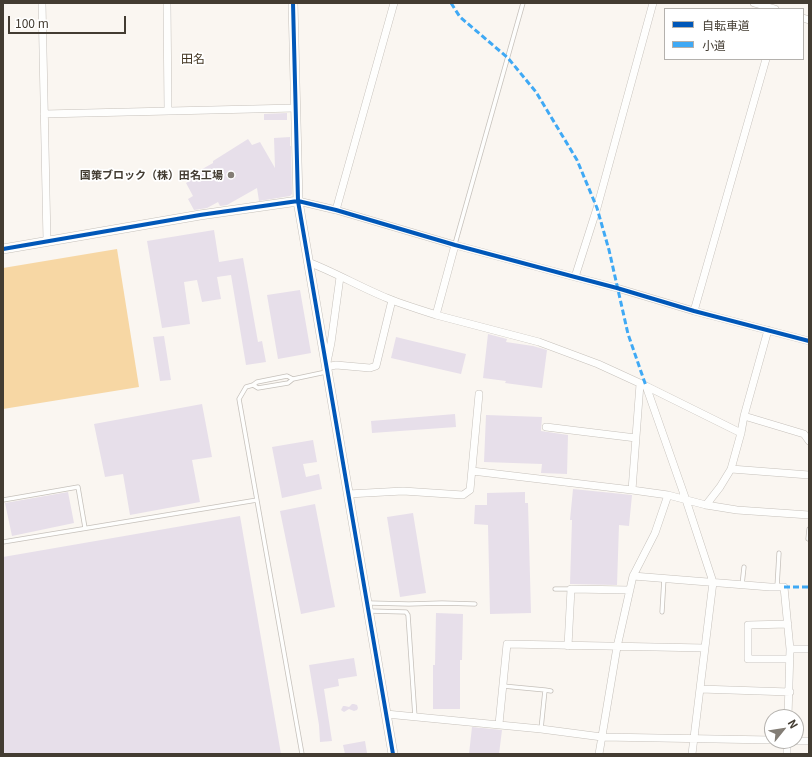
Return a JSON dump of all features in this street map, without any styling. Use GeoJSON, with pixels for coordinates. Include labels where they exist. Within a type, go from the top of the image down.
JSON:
{"type":"FeatureCollection","features":[{"type":"Feature","properties":{"kind":"street"},"geometry":{"type":"LineString","coordinates":[[42,3],[46,241]]}},
{"type":"Feature","properties":{"kind":"street"},"geometry":{"type":"LineString","coordinates":[[167,3],[168,111]]}},
{"type":"Feature","properties":{"kind":"street"},"geometry":{"type":"LineString","coordinates":[[293,3],[298,201],[393,754]]}},
{"type":"Feature","properties":{"kind":"street"},"geometry":{"type":"LineString","coordinates":[[336,210],[394,3]]}},
{"type":"Feature","properties":{"kind":"street"},"geometry":{"type":"LineString","coordinates":[[575,277],[597,208],[654,3]]}},
{"type":"Feature","properties":{"kind":"street"},"geometry":{"type":"LineString","coordinates":[[754,3],[771,8]]}},
{"type":"Feature","properties":{"kind":"street"},"geometry":{"type":"LineString","coordinates":[[694,311],[766,60]]}},
{"type":"Feature","properties":{"kind":"street"},"geometry":{"type":"LineString","coordinates":[[44,114],[296,108]]}},
{"type":"Feature","properties":{"kind":"street"},"geometry":{"type":"LineString","coordinates":[[3,249],[200,215],[298,201],[336,210],[455,245],[617,288],[694,311],[809,341]]}},
{"type":"Feature","properties":{"kind":"street"},"geometry":{"type":"LineString","coordinates":[[436,315],[455,245]]}},
{"type":"Feature","properties":{"kind":"street"},"geometry":{"type":"LineString","coordinates":[[308,262],[392,300],[436,315],[539,342],[598,364],[741,433]]}},
{"type":"Feature","properties":{"kind":"street"},"geometry":{"type":"LineString","coordinates":[[326,369],[340,277]]}},
{"type":"Feature","properties":{"kind":"street"},"geometry":{"type":"LineString","coordinates":[[326,369],[336,365],[370,368],[376,366],[392,300]]}},
{"type":"Feature","properties":{"kind":"street"},"geometry":{"type":"LineString","coordinates":[[706,504],[720,487],[731,469],[768,330]]}},
{"type":"Feature","properties":{"kind":"street"},"geometry":{"type":"LineString","coordinates":[[632,490],[636,438],[643,385]]}},
{"type":"Feature","properties":{"kind":"street"},"geometry":{"type":"LineString","coordinates":[[643,385],[686,500],[713,582],[692,754]]}},
{"type":"Feature","properties":{"kind":"street"},"geometry":{"type":"LineString","coordinates":[[348,494],[403,491],[463,495],[470,490],[479,394]]}},
{"type":"Feature","properties":{"kind":"street"},"geometry":{"type":"LineString","coordinates":[[744,416],[804,434],[809,442]]}},
{"type":"Feature","properties":{"kind":"street"},"geometry":{"type":"LineString","coordinates":[[546,427],[636,438]]}},
{"type":"Feature","properties":{"kind":"street"},"geometry":{"type":"LineString","coordinates":[[731,469],[809,475]]}},
{"type":"Feature","properties":{"kind":"street"},"geometry":{"type":"LineString","coordinates":[[472,471],[668,495],[737,510],[809,515]]}},
{"type":"Feature","properties":{"kind":"street"},"geometry":{"type":"LineString","coordinates":[[599,754],[617,647],[633,576],[654,533],[668,495]]}},
{"type":"Feature","properties":{"kind":"street"},"geometry":{"type":"LineString","coordinates":[[633,576],[784,587],[790,649],[789,709]]}},
{"type":"Feature","properties":{"kind":"street"},"geometry":{"type":"LineString","coordinates":[[568,646],[571,590],[630,590]]}},
{"type":"Feature","properties":{"kind":"street"},"geometry":{"type":"LineString","coordinates":[[788,624],[748,625],[748,659],[790,659]]}},
{"type":"Feature","properties":{"kind":"street"},"geometry":{"type":"LineString","coordinates":[[499,724],[507,644],[705,648]]}},
{"type":"Feature","properties":{"kind":"street"},"geometry":{"type":"LineString","coordinates":[[790,649],[809,649]]}},
{"type":"Feature","properties":{"kind":"street"},"geometry":{"type":"LineString","coordinates":[[700,689],[790,692]]}},
{"type":"Feature","properties":{"kind":"street"},"geometry":{"type":"LineString","coordinates":[[386,714],[541,728],[602,737],[764,740]]}},
{"type":"Feature","properties":{"kind":"lane"},"geometry":{"type":"LineString","coordinates":[[455,245],[523,3]]}},
{"type":"Feature","properties":{"kind":"lane"},"geometry":{"type":"LineString","coordinates":[[302,754],[239,399],[246,387],[253,386],[258,388],[288,383],[292,379],[326,369]]}},
{"type":"Feature","properties":{"kind":"lane"},"geometry":{"type":"LineString","coordinates":[[253,386],[257,382],[287,376],[292,379]]}},
{"type":"Feature","properties":{"kind":"lane"},"geometry":{"type":"LineString","coordinates":[[3,500],[78,487],[85,528]]}},
{"type":"Feature","properties":{"kind":"lane"},"geometry":{"type":"LineString","coordinates":[[3,542],[257,500]]}},
{"type":"Feature","properties":{"kind":"lane"},"geometry":{"type":"LineString","coordinates":[[808,539],[809,529]]}},
{"type":"Feature","properties":{"kind":"lane"},"geometry":{"type":"LineString","coordinates":[[777,587],[779,553]]}},
{"type":"Feature","properties":{"kind":"lane"},"geometry":{"type":"LineString","coordinates":[[742,585],[744,567]]}},
{"type":"Feature","properties":{"kind":"lane"},"geometry":{"type":"LineString","coordinates":[[662,612],[664,578]]}},
{"type":"Feature","properties":{"kind":"lane"},"geometry":{"type":"LineString","coordinates":[[555,589],[571,590]]}},
{"type":"Feature","properties":{"kind":"lane"},"geometry":{"type":"LineString","coordinates":[[367,607],[442,603],[475,604]]}},
{"type":"Feature","properties":{"kind":"lane"},"geometry":{"type":"LineString","coordinates":[[367,607],[406,612],[408,614],[416,717]]}},
{"type":"Feature","properties":{"kind":"lane"},"geometry":{"type":"LineString","coordinates":[[503,686],[551,691]]}},
{"type":"Feature","properties":{"kind":"lane"},"geometry":{"type":"LineString","coordinates":[[541,728],[545,690]]}},
{"type":"Feature","properties":{"kind":"shaded area"},"geometry":{"type":"Polygon","coordinates":[[[117,249],[139,387],[3,409],[3,268],[117,249]]]}},
{"type":"Feature","properties":{"kind":"building"},"geometry":{"type":"Polygon","coordinates":[[[287,113],[287,120],[264,120],[264,114],[287,113]]]}},
{"type":"Feature","properties":{"kind":"building","name":"国策ブロック（株）田名工場"},"geometry":{"type":"Polygon","coordinates":[[[290,137],[292,194],[290,196],[259,201],[257,188],[227,205],[220,206],[218,202],[207,208],[194,210],[188,199],[193,196],[186,183],[196,177],[195,176],[198,174],[197,172],[248,139],[252,145],[260,142],[275,168],[274,138],[290,137]]]}},
{"type":"Feature","properties":{"kind":"building"},"geometry":{"type":"Polygon","coordinates":[[[214,230],[219,262],[243,258],[258,342],[262,341],[266,362],[246,365],[231,275],[217,277],[221,299],[202,302],[197,280],[184,282],[190,324],[162,328],[147,241],[214,230]]]}},
{"type":"Feature","properties":{"kind":"building"},"geometry":{"type":"Polygon","coordinates":[[[300,290],[311,353],[278,359],[267,295],[300,290]]]}},
{"type":"Feature","properties":{"kind":"building"},"geometry":{"type":"Polygon","coordinates":[[[488,334],[507,339],[506,342],[533,346],[547,350],[542,388],[505,383],[506,381],[483,378],[488,334]]]}},
{"type":"Feature","properties":{"kind":"building"},"geometry":{"type":"Polygon","coordinates":[[[164,336],[171,380],[160,381],[153,337],[164,336]]]}},
{"type":"Feature","properties":{"kind":"building"},"geometry":{"type":"Polygon","coordinates":[[[396,337],[466,354],[461,374],[391,358],[396,337]]]}},
{"type":"Feature","properties":{"kind":"building"},"geometry":{"type":"Polygon","coordinates":[[[202,404],[212,457],[192,460],[200,502],[130,515],[123,474],[105,477],[94,424],[202,404]]]}},
{"type":"Feature","properties":{"kind":"building"},"geometry":{"type":"Polygon","coordinates":[[[455,414],[456,427],[372,433],[371,421],[455,414]]]}},
{"type":"Feature","properties":{"kind":"building"},"geometry":{"type":"Polygon","coordinates":[[[486,415],[542,417],[541,431],[568,435],[567,474],[541,473],[542,464],[484,462],[486,415]]]}},
{"type":"Feature","properties":{"kind":"building"},"geometry":{"type":"Polygon","coordinates":[[[313,440],[317,462],[303,464],[306,477],[319,474],[322,489],[282,498],[272,447],[313,440]]]}},
{"type":"Feature","properties":{"kind":"building"},"geometry":{"type":"Polygon","coordinates":[[[573,489],[632,495],[629,526],[619,525],[617,585],[570,584],[572,520],[570,520],[573,489]]]}},
{"type":"Feature","properties":{"kind":"building"},"geometry":{"type":"Polygon","coordinates":[[[68,492],[74,523],[12,536],[5,503],[68,492]]]}},
{"type":"Feature","properties":{"kind":"building"},"geometry":{"type":"Polygon","coordinates":[[[525,492],[525,503],[528,503],[531,613],[490,614],[488,525],[474,524],[475,505],[487,505],[487,493],[525,492]]]}},
{"type":"Feature","properties":{"kind":"building"},"geometry":{"type":"Polygon","coordinates":[[[315,504],[335,607],[301,614],[280,511],[315,504]]]}},
{"type":"Feature","properties":{"kind":"building"},"geometry":{"type":"Polygon","coordinates":[[[413,513],[426,593],[400,597],[387,517],[413,513]]]}},
{"type":"Feature","properties":{"kind":"building"},"geometry":{"type":"Polygon","coordinates":[[[240,516],[281,754],[3,754],[3,557],[240,516]]]}},
{"type":"Feature","properties":{"kind":"building"},"geometry":{"type":"Polygon","coordinates":[[[436,613],[463,614],[462,660],[460,660],[460,709],[433,709],[433,665],[435,665],[436,613]]]}},
{"type":"Feature","properties":{"kind":"building"},"geometry":{"type":"Polygon","coordinates":[[[354,658],[357,676],[338,679],[339,686],[324,689],[332,741],[320,742],[319,725],[309,665],[354,658]]]}},
{"type":"Feature","properties":{"kind":"building"},"geometry":{"type":"Polygon","coordinates":[[[352,704],[357,705],[357,710],[354,711],[349,709],[344,712],[341,710],[343,706],[349,707],[352,704]]]}},
{"type":"Feature","properties":{"kind":"building"},"geometry":{"type":"Polygon","coordinates":[[[472,727],[502,730],[499,754],[469,754],[472,727]]]}},
{"type":"Feature","properties":{"kind":"building"},"geometry":{"type":"Polygon","coordinates":[[[365,741],[367,753],[345,754],[343,745],[365,741]]]}},
{"type":"Feature","properties":{"kind":"marked path"},"geometry":{"type":"LineString","coordinates":[[451,3],[460,17],[508,58],[536,92],[577,160],[597,208],[609,250],[628,334],[646,386]]}},
{"type":"Feature","properties":{"kind":"marked path"},"geometry":{"type":"LineString","coordinates":[[784,587],[809,587]]}},
{"type":"Feature","properties":{"kind":"cycle path"},"geometry":{"type":"LineString","coordinates":[[293,3],[298,201],[393,754]]}},
{"type":"Feature","properties":{"kind":"cycle path"},"geometry":{"type":"LineString","coordinates":[[3,249],[200,215],[298,201],[336,210],[455,245],[617,288],[694,311],[809,341]]}},
{"type":"Feature","properties":{"kind":"place","name":"国策ブロック（株）田名工場"},"geometry":{"type":"Point","coordinates":[231,175]}},
{"type":"Feature","properties":{"kind":"district","name":"田名"},"geometry":{"type":"Point","coordinates":[193,58]}}]}
